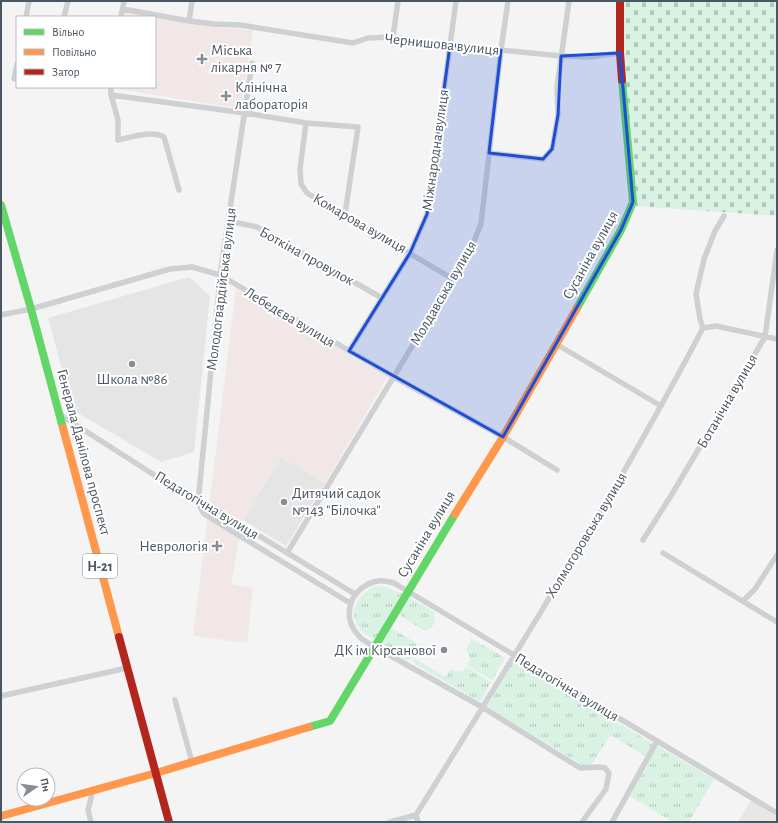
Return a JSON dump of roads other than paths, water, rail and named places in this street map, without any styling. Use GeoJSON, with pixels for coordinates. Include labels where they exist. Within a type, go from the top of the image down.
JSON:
{"type":"FeatureCollection","features":[{"type":"Feature","properties":{"kind":"street"},"geometry":{"type":"LineString","coordinates":[[26,16],[29,1]]}},
{"type":"Feature","properties":{"kind":"street"},"geometry":{"type":"LineString","coordinates":[[64,16],[68,1]]}},
{"type":"Feature","properties":{"kind":"street"},"geometry":{"type":"LineString","coordinates":[[121,16],[124,1]]}},
{"type":"Feature","properties":{"kind":"street"},"geometry":{"type":"LineString","coordinates":[[189,21],[192,1]]}},
{"type":"Feature","properties":{"kind":"street"},"geometry":{"type":"LineString","coordinates":[[393,37],[398,1]]}},
{"type":"Feature","properties":{"kind":"street","name":"Міжнародна вулиця"},"geometry":{"type":"LineString","coordinates":[[349,351],[410,253],[427,214],[456,1]]}},
{"type":"Feature","properties":{"kind":"street","name":"Молдавська вулиця"},"geometry":{"type":"LineString","coordinates":[[287,553],[471,249],[481,224],[508,1]]}},
{"type":"Feature","properties":{"kind":"street"},"geometry":{"type":"LineString","coordinates":[[489,153],[542,159],[552,149],[558,115],[557,87],[569,1]]}},
{"type":"Feature","properties":{"kind":"street"},"geometry":{"type":"LineString","coordinates":[[620,1],[620,53]]}},
{"type":"Feature","properties":{"kind":"street","name":"Чернишова вулиця"},"geometry":{"type":"LineString","coordinates":[[123,10],[189,21],[240,25],[353,43],[368,38],[393,37],[450,45],[561,56],[589,57],[620,53]]}},
{"type":"Feature","properties":{"kind":"street","name":"Сусаніна вулиця"},"geometry":{"type":"LineString","coordinates":[[1,816],[156,773],[330,721],[433,549],[503,437],[621,230],[633,202],[620,53]]}},
{"type":"Feature","properties":{"kind":"street","name":"Молодогвардійська вулиця"},"geometry":{"type":"LineString","coordinates":[[198,503],[220,275],[252,63]]}},
{"type":"Feature","properties":{"kind":"street"},"geometry":{"type":"LineString","coordinates":[[14,79],[16,69]]}},
{"type":"Feature","properties":{"kind":"street"},"geometry":{"type":"LineString","coordinates":[[111,88],[111,95],[118,120],[118,140],[151,134],[159,134],[164,137],[179,190]]}},
{"type":"Feature","properties":{"kind":"street"},"geometry":{"type":"LineString","coordinates":[[111,95],[245,113],[306,123],[358,127],[345,214]]}},
{"type":"Feature","properties":{"kind":"street","name":"Комарова вулиця"},"geometry":{"type":"LineString","coordinates":[[306,123],[300,169],[300,184],[308,193],[454,278]]}},
{"type":"Feature","properties":{"kind":"street","name":"Генерала Данілова проспект"},"geometry":{"type":"LineString","coordinates":[[1,205],[31,309],[169,822]]}},
{"type":"Feature","properties":{"kind":"street"},"geometry":{"type":"LineString","coordinates":[[724,216],[715,231],[704,259],[696,294],[703,328],[716,326],[777,339]]}},
{"type":"Feature","properties":{"kind":"street","name":"Боткіна провулок"},"geometry":{"type":"LineString","coordinates":[[228,221],[257,226],[382,298]]}},
{"type":"Feature","properties":{"kind":"street","name":"Ботанічна вулиця"},"geometry":{"type":"LineString","coordinates":[[643,540],[765,337],[777,250]]}},
{"type":"Feature","properties":{"kind":"street","name":"Лебедєва вулиця"},"geometry":{"type":"LineString","coordinates":[[1,315],[31,309],[170,269],[192,267],[220,275],[394,377],[503,437],[557,470]]}},
{"type":"Feature","properties":{"kind":"street","name":"Холмогоровська вулиця"},"geometry":{"type":"LineString","coordinates":[[416,815],[598,517],[703,328]]}},
{"type":"Feature","properties":{"kind":"street"},"geometry":{"type":"LineString","coordinates":[[556,344],[661,406]]}},
{"type":"Feature","properties":{"kind":"street","name":"Педагогічна вулиця"},"geometry":{"type":"LineString","coordinates":[[59,414],[198,503],[210,506],[355,594]]}},
{"type":"Feature","properties":{"kind":"street","name":"Педагогічна вулиця"},"geometry":{"type":"LineString","coordinates":[[198,503],[204,514],[350,603],[355,594],[368,584],[380,581],[394,583],[777,813]]}},
{"type":"Feature","properties":{"kind":"street"},"geometry":{"type":"LineString","coordinates":[[663,553],[777,622]]}},
{"type":"Feature","properties":{"kind":"street"},"geometry":{"type":"LineString","coordinates":[[743,601],[755,589],[777,555]]}},
{"type":"Feature","properties":{"kind":"street"},"geometry":{"type":"LineString","coordinates":[[350,603],[349,613],[352,626],[359,636],[375,647],[482,707],[580,768],[605,768],[609,773],[606,789],[582,822]]}},
{"type":"Feature","properties":{"kind":"street"},"geometry":{"type":"LineString","coordinates":[[1,696],[127,668]]}},
{"type":"Feature","properties":{"kind":"street"},"geometry":{"type":"LineString","coordinates":[[175,700],[192,762]]}},
{"type":"Feature","properties":{"kind":"street"},"geometry":{"type":"LineString","coordinates":[[612,822],[657,741]]}},
{"type":"Feature","properties":{"kind":"street"},"geometry":{"type":"LineString","coordinates":[[90,822],[88,810],[93,790]]}},
{"type":"Feature","properties":{"kind":"street"},"geometry":{"type":"LineString","coordinates":[[390,822],[416,815],[418,822]]}},
{"type":"Feature","properties":{"kind":"place","name":"Міська лікарня № 7"},"geometry":{"type":"Point","coordinates":[202,59]}},
{"type":"Feature","properties":{"kind":"place","name":"Клінічна лабораторія"},"geometry":{"type":"Point","coordinates":[226,96]}},
{"type":"Feature","properties":{"kind":"place","name":"Школа №86"},"geometry":{"type":"Point","coordinates":[132,364]}},
{"type":"Feature","properties":{"kind":"place","name":"Дитячий садок №143 \"Білочка\""},"geometry":{"type":"Point","coordinates":[284,502]}},
{"type":"Feature","properties":{"kind":"place","name":"Неврологія"},"geometry":{"type":"Point","coordinates":[217,546]}},
{"type":"Feature","properties":{"kind":"place","name":"ДК ім Кірсанової"},"geometry":{"type":"Point","coordinates":[444,650]}}]}
